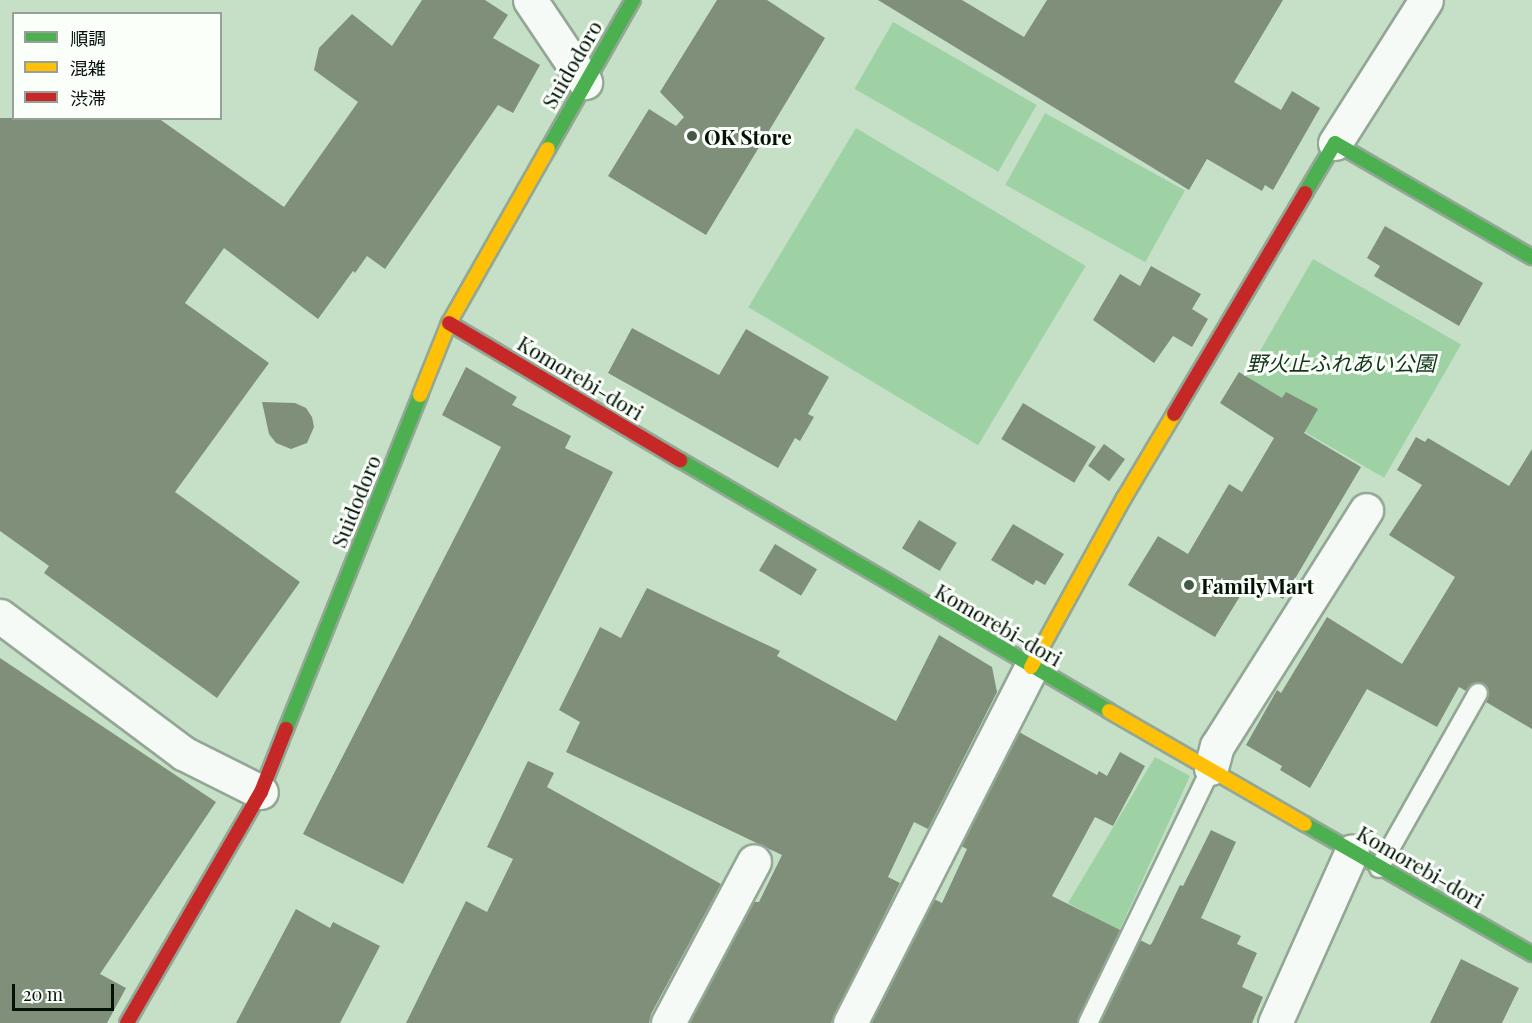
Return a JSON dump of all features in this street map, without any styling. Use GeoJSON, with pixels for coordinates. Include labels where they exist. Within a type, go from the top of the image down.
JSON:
{"type":"FeatureCollection","features":[{"type":"Feature","properties":{"kind":"street"},"geometry":{"type":"LineString","coordinates":[[530,0],[585,82]]}},
{"type":"Feature","properties":{"kind":"street","name":"Suidodoro"},"geometry":{"type":"LineString","coordinates":[[127,1023],[261,792],[449,323],[633,0]]}},
{"type":"Feature","properties":{"kind":"street"},"geometry":{"type":"LineString","coordinates":[[850,1023],[1031,667],[1124,498],[1335,143],[1426,0]]}},
{"type":"Feature","properties":{"kind":"street"},"geometry":{"type":"LineString","coordinates":[[1335,143],[1532,257]]}},
{"type":"Feature","properties":{"kind":"street","name":"Komorebi-dori"},"geometry":{"type":"LineString","coordinates":[[449,323],[1031,667],[1211,768],[1379,868],[1532,954]]}},
{"type":"Feature","properties":{"kind":"street"},"geometry":{"type":"LineString","coordinates":[[1211,768],[1217,746],[1366,510]]}},
{"type":"Feature","properties":{"kind":"street"},"geometry":{"type":"LineString","coordinates":[[0,616],[183,753],[261,792]]}},
{"type":"Feature","properties":{"kind":"street"},"geometry":{"type":"LineString","coordinates":[[1275,1023],[1352,851]]}},
{"type":"Feature","properties":{"kind":"street"},"geometry":{"type":"LineString","coordinates":[[668,1023],[754,861]]}},
{"type":"Feature","properties":{"kind":"lane"},"geometry":{"type":"LineString","coordinates":[[1379,868],[1478,693]]}},
{"type":"Feature","properties":{"kind":"lane"},"geometry":{"type":"LineString","coordinates":[[1088,1023],[1211,768]]}},
{"type":"Feature","properties":{"kind":"green space"},"geometry":{"type":"Polygon","coordinates":[[[893,22],[1037,105],[998,172],[854,89],[893,22]]]}},
{"type":"Feature","properties":{"kind":"green space"},"geometry":{"type":"Polygon","coordinates":[[[1045,113],[1185,191],[1145,262],[1005,185],[1045,113]]]}},
{"type":"Feature","properties":{"kind":"green space"},"geometry":{"type":"Polygon","coordinates":[[[856,128],[1086,266],[978,445],[748,307],[856,128]]]}},
{"type":"Feature","properties":{"kind":"green space","name":"野火止ふれあい公園"},"geometry":{"type":"Polygon","coordinates":[[[1313,259],[1461,344],[1384,478],[1236,392],[1313,259]]]}},
{"type":"Feature","properties":{"kind":"green space"},"geometry":{"type":"Polygon","coordinates":[[[1155,757],[1190,776],[1119,931],[1068,903],[1155,757]]]}},
{"type":"Feature","properties":{"kind":"building"},"geometry":{"type":"Polygon","coordinates":[[[422,0],[485,0],[508,15],[493,38],[540,65],[513,113],[498,105],[385,269],[367,256],[355,273],[353,271],[318,319],[224,248],[185,303],[269,363],[175,492],[300,582],[217,698],[44,573],[49,566],[0,531],[0,118],[12,118],[12,120],[161,120],[284,207],[358,102],[314,70],[319,48],[352,14],[392,46],[422,0]]]}},
{"type":"Feature","properties":{"kind":"building"},"geometry":{"type":"Polygon","coordinates":[[[717,0],[767,0],[825,38],[706,235],[608,176],[649,109],[676,126],[684,117],[660,92],[717,0]]]}},
{"type":"Feature","properties":{"kind":"building"},"geometry":{"type":"Polygon","coordinates":[[[878,0],[962,0],[1024,37],[1047,0],[1283,0],[1234,82],[1281,110],[1292,91],[1320,108],[1273,190],[1265,185],[1262,191],[1207,159],[1189,190],[878,0]]]}},
{"type":"Feature","properties":{"kind":"building"},"geometry":{"type":"Polygon","coordinates":[[[1385,226],[1483,283],[1459,326],[1374,276],[1380,266],[1367,258],[1385,226]]]}},
{"type":"Feature","properties":{"kind":"building"},"geometry":{"type":"Polygon","coordinates":[[[1151,266],[1201,294],[1192,309],[1208,319],[1192,347],[1173,336],[1154,363],[1093,320],[1120,274],[1140,286],[1151,266]]]}},
{"type":"Feature","properties":{"kind":"building"},"geometry":{"type":"Polygon","coordinates":[[[632,328],[719,375],[746,329],[829,377],[808,414],[814,417],[800,441],[795,438],[778,468],[608,373],[632,328]]]}},
{"type":"Feature","properties":{"kind":"building"},"geometry":{"type":"Polygon","coordinates":[[[466,367],[517,397],[512,405],[571,436],[565,448],[613,472],[403,884],[303,834],[501,447],[442,415],[466,367]]]}},
{"type":"Feature","properties":{"kind":"building"},"geometry":{"type":"Polygon","coordinates":[[[1239,372],[1282,398],[1286,392],[1318,409],[1304,433],[1361,467],[1283,599],[1250,580],[1215,637],[1128,585],[1158,536],[1188,554],[1229,484],[1242,492],[1274,438],[1220,403],[1239,372]]]}},
{"type":"Feature","properties":{"kind":"building"},"geometry":{"type":"Polygon","coordinates":[[[262,402],[295,403],[306,408],[312,417],[314,427],[307,443],[291,449],[276,443],[269,434],[262,402]]]}},
{"type":"Feature","properties":{"kind":"building"},"geometry":{"type":"Polygon","coordinates":[[[1023,403],[1096,447],[1074,483],[1001,439],[1023,403]]]}},
{"type":"Feature","properties":{"kind":"building"},"geometry":{"type":"Polygon","coordinates":[[[1416,437],[1425,442],[1428,438],[1509,486],[1532,449],[1532,729],[1486,702],[1488,688],[1478,682],[1472,684],[1466,691],[1459,687],[1437,727],[1367,689],[1310,788],[1280,770],[1282,766],[1246,745],[1277,690],[1281,693],[1327,617],[1402,664],[1455,577],[1389,535],[1422,485],[1397,470],[1416,437]]]}},
{"type":"Feature","properties":{"kind":"building"},"geometry":{"type":"Polygon","coordinates":[[[1104,444],[1125,459],[1109,481],[1088,466],[1104,444]]]}},
{"type":"Feature","properties":{"kind":"building"},"geometry":{"type":"Polygon","coordinates":[[[919,520],[957,543],[940,571],[902,548],[919,520]]]}},
{"type":"Feature","properties":{"kind":"building"},"geometry":{"type":"Polygon","coordinates":[[[1013,524],[1064,554],[1045,585],[1036,580],[1033,585],[991,560],[1013,524]]]}},
{"type":"Feature","properties":{"kind":"building"},"geometry":{"type":"Polygon","coordinates":[[[775,544],[817,569],[801,596],[759,571],[775,544]]]}},
{"type":"Feature","properties":{"kind":"building"},"geometry":{"type":"Polygon","coordinates":[[[647,588],[780,651],[777,656],[896,721],[939,635],[992,667],[997,692],[928,829],[914,822],[888,877],[900,883],[831,1023],[689,1023],[753,902],[759,902],[782,855],[566,752],[580,722],[559,710],[600,627],[621,638],[647,588]]]}},
{"type":"Feature","properties":{"kind":"building"},"geometry":{"type":"Polygon","coordinates":[[[0,658],[216,802],[100,974],[126,988],[107,1023],[0,1023],[0,658]]]}},
{"type":"Feature","properties":{"kind":"building"},"geometry":{"type":"Polygon","coordinates":[[[1019,732],[1097,775],[1099,771],[1107,776],[1120,752],[1145,766],[1113,826],[1095,817],[1052,896],[1120,930],[1077,1023],[871,1023],[934,899],[942,903],[967,849],[961,846],[1019,732]]]}},
{"type":"Feature","properties":{"kind":"building"},"geometry":{"type":"Polygon","coordinates":[[[528,761],[554,773],[547,787],[721,884],[651,1014],[649,1023],[406,1023],[466,901],[487,912],[513,859],[487,847],[528,761]]]}},
{"type":"Feature","properties":{"kind":"building"},"geometry":{"type":"Polygon","coordinates":[[[1211,830],[1236,842],[1201,918],[1241,936],[1237,944],[1257,953],[1242,987],[1263,997],[1252,1023],[1100,1023],[1140,940],[1150,945],[1152,943],[1180,885],[1183,886],[1211,830]]]}},
{"type":"Feature","properties":{"kind":"building"},"geometry":{"type":"Polygon","coordinates":[[[296,909],[330,928],[333,922],[380,946],[340,1023],[236,1023],[296,909]]]}},
{"type":"Feature","properties":{"kind":"building"},"geometry":{"type":"Polygon","coordinates":[[[1461,959],[1519,988],[1502,1023],[1430,1023],[1461,959]]]}},
{"type":"Feature","properties":{"kind":"traffic: fast"},"geometry":{"type":"LineString","coordinates":[[548,149],[633,0]]}},
{"type":"Feature","properties":{"kind":"traffic: fast"},"geometry":{"type":"LineString","coordinates":[[1305,193],[1335,143],[1532,257]]}},
{"type":"Feature","properties":{"kind":"traffic: fast"},"geometry":{"type":"LineString","coordinates":[[286,729],[420,395]]}},
{"type":"Feature","properties":{"kind":"traffic: fast"},"geometry":{"type":"LineString","coordinates":[[680,460],[1109,711]]}},
{"type":"Feature","properties":{"kind":"traffic: fast"},"geometry":{"type":"LineString","coordinates":[[1305,824],[1532,954]]}},
{"type":"Feature","properties":{"kind":"traffic: slow"},"geometry":{"type":"LineString","coordinates":[[420,395],[449,323],[548,149]]}},
{"type":"Feature","properties":{"kind":"traffic: slow"},"geometry":{"type":"LineString","coordinates":[[1031,667],[1124,498],[1174,414]]}},
{"type":"Feature","properties":{"kind":"traffic: slow"},"geometry":{"type":"LineString","coordinates":[[1109,711],[1305,824]]}},
{"type":"Feature","properties":{"kind":"traffic: jam"},"geometry":{"type":"LineString","coordinates":[[1174,414],[1305,193]]}},
{"type":"Feature","properties":{"kind":"traffic: jam"},"geometry":{"type":"LineString","coordinates":[[449,323],[680,460]]}},
{"type":"Feature","properties":{"kind":"traffic: jam"},"geometry":{"type":"LineString","coordinates":[[127,1023],[261,792],[286,729]]}},
{"type":"Feature","properties":{"kind":"place","name":"OK Store"},"geometry":{"type":"Point","coordinates":[692,136]}},
{"type":"Feature","properties":{"kind":"place","name":"FamilyMart"},"geometry":{"type":"Point","coordinates":[1189,585]}}]}
